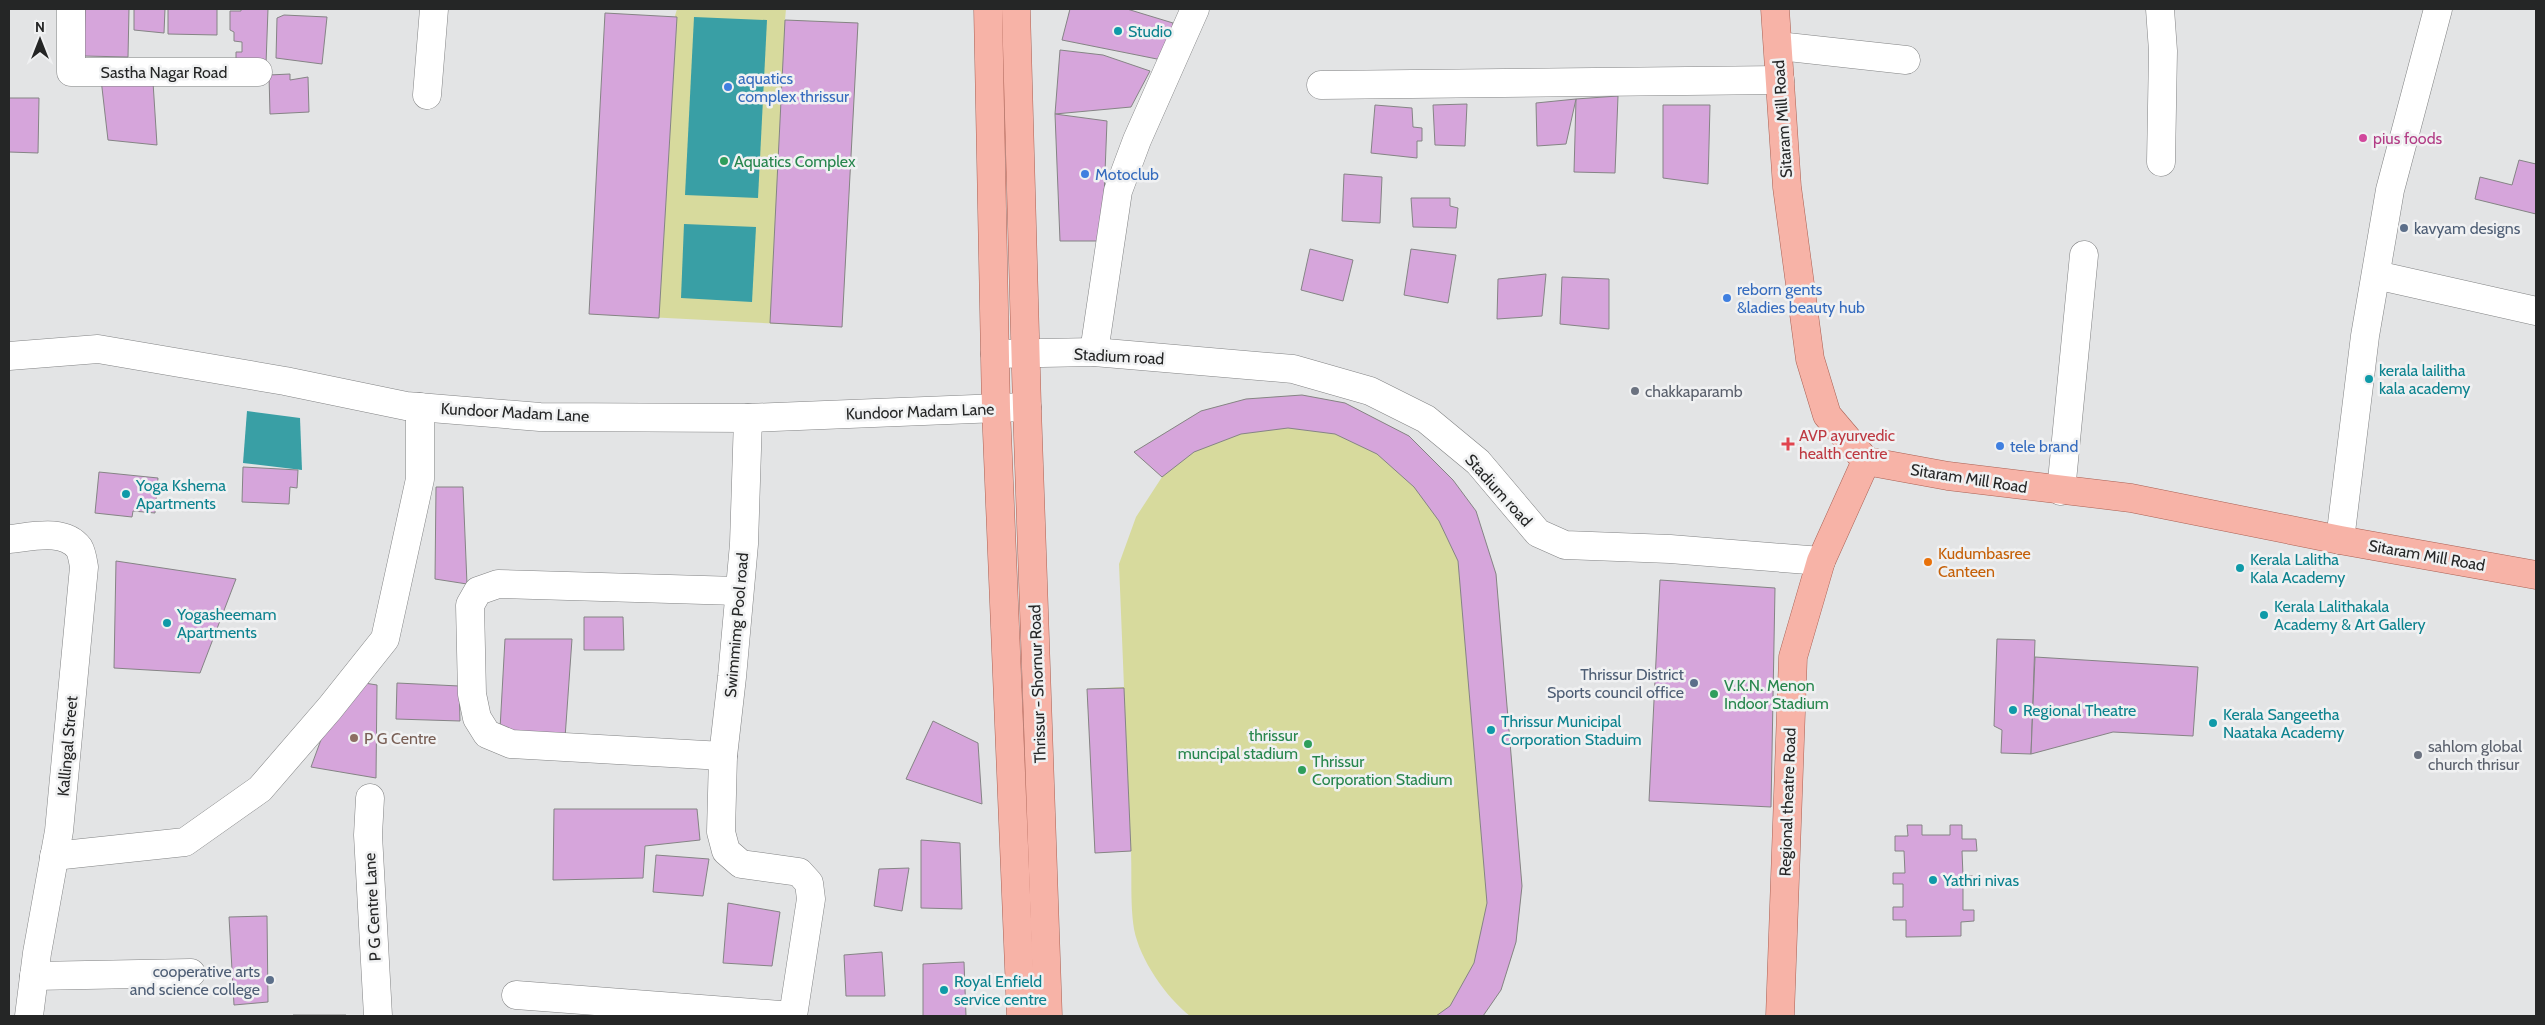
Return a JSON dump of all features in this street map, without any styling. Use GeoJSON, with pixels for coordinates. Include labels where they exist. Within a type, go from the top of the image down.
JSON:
{"type":"FeatureCollection","features":[{"type":"Feature","properties":{"kind":"main road"},"geometry":{"type":"LineString","coordinates":[[988,9],[996,408],[1021,1016]]}},
{"type":"Feature","properties":{"kind":"main road","name":"Thrissur - Shornur Road"},"geometry":{"type":"LineString","coordinates":[[1016,9],[1026,407],[1048,1016]]}},
{"type":"Feature","properties":{"kind":"main road","name":"Sitaram Mill Road"},"geometry":{"type":"LineString","coordinates":[[1775,9],[1787,187],[1810,360],[1827,414],[1866,461],[1948,476],[2131,498],[2340,540],[2536,575]]}},
{"type":"Feature","properties":{"kind":"main road"},"geometry":{"type":"LineString","coordinates":[[992,166],[1020,166]]}},
{"type":"Feature","properties":{"kind":"main road"},"geometry":{"type":"LineString","coordinates":[[1821,561],[1866,461]]}},
{"type":"Feature","properties":{"kind":"main road","name":"Regional theatre Road"},"geometry":{"type":"LineString","coordinates":[[1780,1016],[1793,657],[1821,561]]}},
{"type":"Feature","properties":{"kind":"street","name":"Sastha Nagar Road"},"geometry":{"type":"LineString","coordinates":[[71,9],[71,72],[258,72]]}},
{"type":"Feature","properties":{"kind":"street"},"geometry":{"type":"LineString","coordinates":[[427,95],[434,9]]}},
{"type":"Feature","properties":{"kind":"street"},"geometry":{"type":"LineString","coordinates":[[1094,352],[1118,191],[1137,140],[1195,9]]}},
{"type":"Feature","properties":{"kind":"street"},"geometry":{"type":"LineString","coordinates":[[2160,9],[2163,51],[2161,162]]}},
{"type":"Feature","properties":{"kind":"street"},"geometry":{"type":"LineString","coordinates":[[2340,540],[2365,336],[2390,190],[2438,9]]}},
{"type":"Feature","properties":{"kind":"street"},"geometry":{"type":"LineString","coordinates":[[1778,46],[1906,60]]}},
{"type":"Feature","properties":{"kind":"street"},"geometry":{"type":"LineString","coordinates":[[1321,86],[1780,80]]}},
{"type":"Feature","properties":{"kind":"street"},"geometry":{"type":"LineString","coordinates":[[2061,491],[2084,255]]}},
{"type":"Feature","properties":{"kind":"street"},"geometry":{"type":"LineString","coordinates":[[2376,274],[2536,311]]}},
{"type":"Feature","properties":{"kind":"street","name":"Kundoor Madam Lane"},"geometry":{"type":"LineString","coordinates":[[9,356],[98,350],[232,371],[420,407],[540,417],[748,418],[1026,407]]}},
{"type":"Feature","properties":{"kind":"street","name":"Stadium road"},"geometry":{"type":"LineString","coordinates":[[995,354],[1094,352],[1293,369],[1370,391],[1426,419],[1478,462],[1538,532],[1565,545],[1670,548],[1821,561]]}},
{"type":"Feature","properties":{"kind":"street"},"geometry":{"type":"LineString","coordinates":[[54,856],[185,842],[260,789],[330,708],[385,639],[420,479],[420,407]]}},
{"type":"Feature","properties":{"kind":"street","name":"Swimmimg Pool road"},"geometry":{"type":"LineString","coordinates":[[748,418],[744,544],[723,756],[721,832],[726,851],[741,864],[799,872],[810,883],[811,900],[793,1016]]}},
{"type":"Feature","properties":{"kind":"street","name":"Kallingal Street"},"geometry":{"type":"LineString","coordinates":[[9,539],[48,536],[68,538],[80,549],[84,567],[59,831],[29,1016]]}},
{"type":"Feature","properties":{"kind":"street"},"geometry":{"type":"LineString","coordinates":[[723,756],[511,744],[487,734],[477,718],[472,694],[470,605],[478,591],[498,584],[738,591]]}},
{"type":"Feature","properties":{"kind":"street","name":"P G Centre Lane"},"geometry":{"type":"LineString","coordinates":[[370,798],[368,835],[378,1016]]}},
{"type":"Feature","properties":{"kind":"street"},"geometry":{"type":"LineString","coordinates":[[34,976],[191,973]]}},
{"type":"Feature","properties":{"kind":"street"},"geometry":{"type":"LineString","coordinates":[[516,995],[793,1016]]}},
{"type":"Feature","properties":{"kind":"green space","name":"Aquatics Complex"},"geometry":{"type":"Polygon","coordinates":[[[677,9],[786,9],[785,20],[858,23],[842,327],[589,314],[677,9]]]}},
{"type":"Feature","properties":{"kind":"green space","name":"Thrissur Corporation Stadium"},"geometry":{"type":"Polygon","coordinates":[[[1302,395],[1345,403],[1409,436],[1496,574],[1522,886],[1516,942],[1501,990],[1483,1016],[1190,1016],[1172,999],[1155,977],[1137,941],[1132,910],[1131,851],[1095,853],[1087,689],[1124,687],[1119,564],[1136,517],[1162,477],[1134,452],[1201,411],[1246,399],[1302,395]]]}},
{"type":"Feature","properties":{"kind":"water"},"geometry":{"type":"Polygon","coordinates":[[[694,17],[767,20],[758,198],[685,195],[694,17]]]}},
{"type":"Feature","properties":{"kind":"water"},"geometry":{"type":"Polygon","coordinates":[[[684,224],[756,227],[752,302],[681,298],[684,224]]]}},
{"type":"Feature","properties":{"kind":"water"},"geometry":{"type":"Polygon","coordinates":[[[247,411],[300,418],[302,470],[243,463],[247,411]]]}},
{"type":"Feature","properties":{"kind":"building"},"geometry":{"type":"Polygon","coordinates":[[[85,9],[129,9],[128,57],[84,56],[85,9]]]}},
{"type":"Feature","properties":{"kind":"building"},"geometry":{"type":"Polygon","coordinates":[[[134,9],[165,9],[164,33],[134,30],[134,9]]]}},
{"type":"Feature","properties":{"kind":"building"},"geometry":{"type":"Polygon","coordinates":[[[168,9],[217,9],[217,35],[168,34],[168,9]]]}},
{"type":"Feature","properties":{"kind":"building"},"geometry":{"type":"Polygon","coordinates":[[[241,9],[268,9],[266,64],[236,63],[236,52],[242,52],[242,42],[234,41],[234,32],[230,30],[230,11],[241,11],[241,9]]]}},
{"type":"Feature","properties":{"kind":"building","name":"Studio"},"geometry":{"type":"Polygon","coordinates":[[[1070,9],[1127,9],[1173,23],[1167,61],[1062,40],[1070,9]]]}},
{"type":"Feature","properties":{"kind":"building"},"geometry":{"type":"Polygon","coordinates":[[[605,13],[677,17],[659,318],[589,314],[605,13]]]}},
{"type":"Feature","properties":{"kind":"building"},"geometry":{"type":"Polygon","coordinates":[[[284,15],[327,17],[322,64],[276,58],[277,18],[284,15]]]}},
{"type":"Feature","properties":{"kind":"building"},"geometry":{"type":"Polygon","coordinates":[[[785,20],[858,23],[842,327],[770,323],[785,20]]]}},
{"type":"Feature","properties":{"kind":"building"},"geometry":{"type":"Polygon","coordinates":[[[1060,50],[1103,55],[1150,71],[1131,107],[1055,114],[1060,50]]]}},
{"type":"Feature","properties":{"kind":"building"},"geometry":{"type":"Polygon","coordinates":[[[290,74],[290,80],[308,77],[309,112],[270,114],[269,75],[290,74]]]}},
{"type":"Feature","properties":{"kind":"building"},"geometry":{"type":"Polygon","coordinates":[[[101,79],[153,82],[157,145],[108,140],[101,79]]]}},
{"type":"Feature","properties":{"kind":"building"},"geometry":{"type":"Polygon","coordinates":[[[1618,96],[1615,173],[1574,172],[1576,99],[1618,96]]]}},
{"type":"Feature","properties":{"kind":"building"},"geometry":{"type":"Polygon","coordinates":[[[9,98],[39,98],[38,153],[9,152],[9,98]]]}},
{"type":"Feature","properties":{"kind":"building"},"geometry":{"type":"Polygon","coordinates":[[[1576,99],[1566,144],[1537,146],[1536,103],[1576,99]]]}},
{"type":"Feature","properties":{"kind":"building"},"geometry":{"type":"Polygon","coordinates":[[[1467,104],[1465,146],[1435,145],[1433,105],[1467,104]]]}},
{"type":"Feature","properties":{"kind":"building"},"geometry":{"type":"Polygon","coordinates":[[[1375,105],[1412,108],[1413,127],[1422,128],[1422,141],[1417,141],[1417,158],[1371,153],[1375,105]]]}},
{"type":"Feature","properties":{"kind":"building"},"geometry":{"type":"Polygon","coordinates":[[[1663,105],[1710,105],[1708,184],[1663,178],[1663,105]]]}},
{"type":"Feature","properties":{"kind":"building"},"geometry":{"type":"Polygon","coordinates":[[[1055,114],[1107,121],[1104,198],[1097,241],[1060,241],[1055,114]]]}},
{"type":"Feature","properties":{"kind":"building"},"geometry":{"type":"Polygon","coordinates":[[[2519,160],[2536,164],[2536,214],[2475,199],[2480,177],[2512,185],[2519,160]]]}},
{"type":"Feature","properties":{"kind":"building"},"geometry":{"type":"Polygon","coordinates":[[[1344,174],[1382,177],[1380,223],[1342,221],[1344,174]]]}},
{"type":"Feature","properties":{"kind":"building"},"geometry":{"type":"Polygon","coordinates":[[[1411,198],[1450,198],[1450,206],[1458,208],[1456,228],[1413,227],[1411,198]]]}},
{"type":"Feature","properties":{"kind":"building"},"geometry":{"type":"Polygon","coordinates":[[[1310,249],[1353,260],[1343,301],[1301,290],[1310,249]]]}},
{"type":"Feature","properties":{"kind":"building"},"geometry":{"type":"Polygon","coordinates":[[[1411,249],[1456,255],[1448,303],[1404,295],[1411,249]]]}},
{"type":"Feature","properties":{"kind":"building"},"geometry":{"type":"Polygon","coordinates":[[[1546,274],[1542,316],[1497,319],[1498,279],[1546,274]]]}},
{"type":"Feature","properties":{"kind":"building"},"geometry":{"type":"Polygon","coordinates":[[[1562,277],[1609,279],[1609,329],[1560,324],[1562,277]]]}},
{"type":"Feature","properties":{"kind":"building","name":"Thrissur Municipal Corporation Staduim"},"geometry":{"type":"Polygon","coordinates":[[[1302,395],[1345,403],[1409,436],[1453,480],[1476,511],[1496,574],[1522,886],[1516,942],[1501,990],[1483,1016],[1436,1016],[1450,1006],[1474,963],[1487,903],[1458,561],[1439,521],[1414,487],[1377,454],[1335,434],[1288,428],[1241,434],[1194,452],[1162,477],[1134,452],[1201,411],[1246,399],[1302,395]]]}},
{"type":"Feature","properties":{"kind":"building"},"geometry":{"type":"Polygon","coordinates":[[[243,467],[298,470],[297,488],[290,487],[289,504],[242,502],[243,467]]]}},
{"type":"Feature","properties":{"kind":"building","name":"Yoga Kshema Apartments"},"geometry":{"type":"Polygon","coordinates":[[[99,472],[158,478],[155,513],[133,511],[132,517],[95,513],[99,472]]]}},
{"type":"Feature","properties":{"kind":"building"},"geometry":{"type":"Polygon","coordinates":[[[436,487],[463,487],[467,584],[435,579],[436,487]]]}},
{"type":"Feature","properties":{"kind":"building","name":"Yogasheemam Apartments"},"geometry":{"type":"Polygon","coordinates":[[[116,561],[236,579],[200,673],[114,668],[116,561]]]}},
{"type":"Feature","properties":{"kind":"building","name":"V.K.N. Menon Indoor Stadium"},"geometry":{"type":"Polygon","coordinates":[[[1660,580],[1775,588],[1771,807],[1649,801],[1660,580]]]}},
{"type":"Feature","properties":{"kind":"building"},"geometry":{"type":"Polygon","coordinates":[[[584,617],[623,617],[624,650],[584,650],[584,617]]]}},
{"type":"Feature","properties":{"kind":"building"},"geometry":{"type":"Polygon","coordinates":[[[505,639],[572,639],[565,738],[500,729],[505,639]]]}},
{"type":"Feature","properties":{"kind":"building"},"geometry":{"type":"Polygon","coordinates":[[[1997,639],[2035,640],[2031,754],[2001,753],[2002,730],[1994,726],[1997,639]]]}},
{"type":"Feature","properties":{"kind":"building"},"geometry":{"type":"Polygon","coordinates":[[[2035,657],[2198,667],[2193,736],[2113,732],[2031,754],[2035,657]]]}},
{"type":"Feature","properties":{"kind":"building"},"geometry":{"type":"Polygon","coordinates":[[[358,682],[377,685],[376,778],[311,767],[326,726],[358,682]]]}},
{"type":"Feature","properties":{"kind":"building"},"geometry":{"type":"Polygon","coordinates":[[[397,683],[459,686],[460,721],[396,719],[397,683]]]}},
{"type":"Feature","properties":{"kind":"building"},"geometry":{"type":"Polygon","coordinates":[[[1124,688],[1131,851],[1095,853],[1087,689],[1124,688]]]}},
{"type":"Feature","properties":{"kind":"building"},"geometry":{"type":"Polygon","coordinates":[[[933,721],[978,743],[982,804],[906,779],[933,721]]]}},
{"type":"Feature","properties":{"kind":"building"},"geometry":{"type":"Polygon","coordinates":[[[554,809],[697,809],[700,840],[645,846],[643,878],[553,880],[554,809]]]}},
{"type":"Feature","properties":{"kind":"building","name":"Yathri nivas"},"geometry":{"type":"Polygon","coordinates":[[[1907,825],[1922,825],[1922,835],[1950,835],[1950,825],[1962,825],[1962,839],[1976,839],[1977,851],[1962,851],[1963,876],[1973,876],[1973,887],[1963,887],[1963,910],[1974,910],[1974,921],[1961,922],[1961,936],[1906,937],[1906,920],[1893,920],[1893,907],[1903,907],[1903,884],[1893,884],[1893,873],[1905,873],[1904,851],[1895,851],[1895,836],[1908,836],[1907,825]]]}},
{"type":"Feature","properties":{"kind":"building"},"geometry":{"type":"Polygon","coordinates":[[[921,840],[960,843],[962,909],[921,908],[921,840]]]}},
{"type":"Feature","properties":{"kind":"building"},"geometry":{"type":"Polygon","coordinates":[[[656,855],[709,859],[703,896],[653,892],[656,855]]]}},
{"type":"Feature","properties":{"kind":"building"},"geometry":{"type":"Polygon","coordinates":[[[909,868],[902,911],[874,906],[879,869],[909,868]]]}},
{"type":"Feature","properties":{"kind":"building"},"geometry":{"type":"Polygon","coordinates":[[[728,903],[780,912],[772,966],[723,963],[728,903]]]}},
{"type":"Feature","properties":{"kind":"building"},"geometry":{"type":"Polygon","coordinates":[[[267,916],[268,1002],[234,1005],[229,917],[267,916]]]}},
{"type":"Feature","properties":{"kind":"building"},"geometry":{"type":"Polygon","coordinates":[[[882,952],[885,996],[846,996],[844,955],[882,952]]]}},
{"type":"Feature","properties":{"kind":"building","name":"Royal Enfield service centre"},"geometry":{"type":"Polygon","coordinates":[[[964,962],[966,1016],[923,1016],[923,964],[964,962]]]}},
{"type":"Feature","properties":{"kind":"building"},"geometry":{"type":"Polygon","coordinates":[[[346,1015],[347,1016],[293,1016],[346,1015]]]}},
{"type":"Feature","properties":{"kind":"place","name":"Studio"},"geometry":{"type":"Point","coordinates":[1118,31]}},
{"type":"Feature","properties":{"kind":"place","name":"aquatics complex thrissur"},"geometry":{"type":"Point","coordinates":[728,87]}},
{"type":"Feature","properties":{"kind":"place","name":"pius foods"},"geometry":{"type":"Point","coordinates":[2363,138]}},
{"type":"Feature","properties":{"kind":"place","name":"Aquatics Complex"},"geometry":{"type":"Point","coordinates":[724,161]}},
{"type":"Feature","properties":{"kind":"place","name":"Motoclub"},"geometry":{"type":"Point","coordinates":[1085,174]}},
{"type":"Feature","properties":{"kind":"place","name":"kavyam designs"},"geometry":{"type":"Point","coordinates":[2404,228]}},
{"type":"Feature","properties":{"kind":"place","name":"reborn gents &ladies beauty hub"},"geometry":{"type":"Point","coordinates":[1727,298]}},
{"type":"Feature","properties":{"kind":"place","name":"kerala lailitha kala academy"},"geometry":{"type":"Point","coordinates":[2369,379]}},
{"type":"Feature","properties":{"kind":"place","name":"chakkaparamb"},"geometry":{"type":"Point","coordinates":[1635,391]}},
{"type":"Feature","properties":{"kind":"place","name":"AVP ayurvedic health centre"},"geometry":{"type":"Point","coordinates":[1788,444]}},
{"type":"Feature","properties":{"kind":"place","name":"tele brand"},"geometry":{"type":"Point","coordinates":[2000,446]}},
{"type":"Feature","properties":{"kind":"place","name":"Yoga Kshema Apartments"},"geometry":{"type":"Point","coordinates":[126,494]}},
{"type":"Feature","properties":{"kind":"place","name":"Kudumbasree Canteen"},"geometry":{"type":"Point","coordinates":[1928,562]}},
{"type":"Feature","properties":{"kind":"place","name":"Kerala Lalitha Kala Academy"},"geometry":{"type":"Point","coordinates":[2240,568]}},
{"type":"Feature","properties":{"kind":"place","name":"Kerala Lalithakala Academy & Art Gallery"},"geometry":{"type":"Point","coordinates":[2264,615]}},
{"type":"Feature","properties":{"kind":"place","name":"Yogasheemam Apartments"},"geometry":{"type":"Point","coordinates":[167,623]}},
{"type":"Feature","properties":{"kind":"place","name":"Thrissur District Sports council office"},"geometry":{"type":"Point","coordinates":[1694,683]}},
{"type":"Feature","properties":{"kind":"place","name":"V.K.N. Menon Indoor Stadium"},"geometry":{"type":"Point","coordinates":[1714,694]}},
{"type":"Feature","properties":{"kind":"place","name":"Regional Theatre"},"geometry":{"type":"Point","coordinates":[2013,710]}},
{"type":"Feature","properties":{"kind":"place","name":"Kerala Sangeetha Naataka Academy"},"geometry":{"type":"Point","coordinates":[2213,723]}},
{"type":"Feature","properties":{"kind":"place","name":"Thrissur Municipal Corporation Staduim"},"geometry":{"type":"Point","coordinates":[1491,730]}},
{"type":"Feature","properties":{"kind":"place","name":"P G Centre"},"geometry":{"type":"Point","coordinates":[354,738]}},
{"type":"Feature","properties":{"kind":"place","name":"thrissur muncipal stadium"},"geometry":{"type":"Point","coordinates":[1308,744]}},
{"type":"Feature","properties":{"kind":"place","name":"sahlom global church thrisur"},"geometry":{"type":"Point","coordinates":[2418,755]}},
{"type":"Feature","properties":{"kind":"place","name":"Thrissur Corporation Stadium"},"geometry":{"type":"Point","coordinates":[1302,770]}},
{"type":"Feature","properties":{"kind":"place","name":"Yathri nivas"},"geometry":{"type":"Point","coordinates":[1933,880]}},
{"type":"Feature","properties":{"kind":"place","name":"cooperative arts and science college"},"geometry":{"type":"Point","coordinates":[270,980]}},
{"type":"Feature","properties":{"kind":"place","name":"Royal Enfield service centre"},"geometry":{"type":"Point","coordinates":[944,990]}}]}
